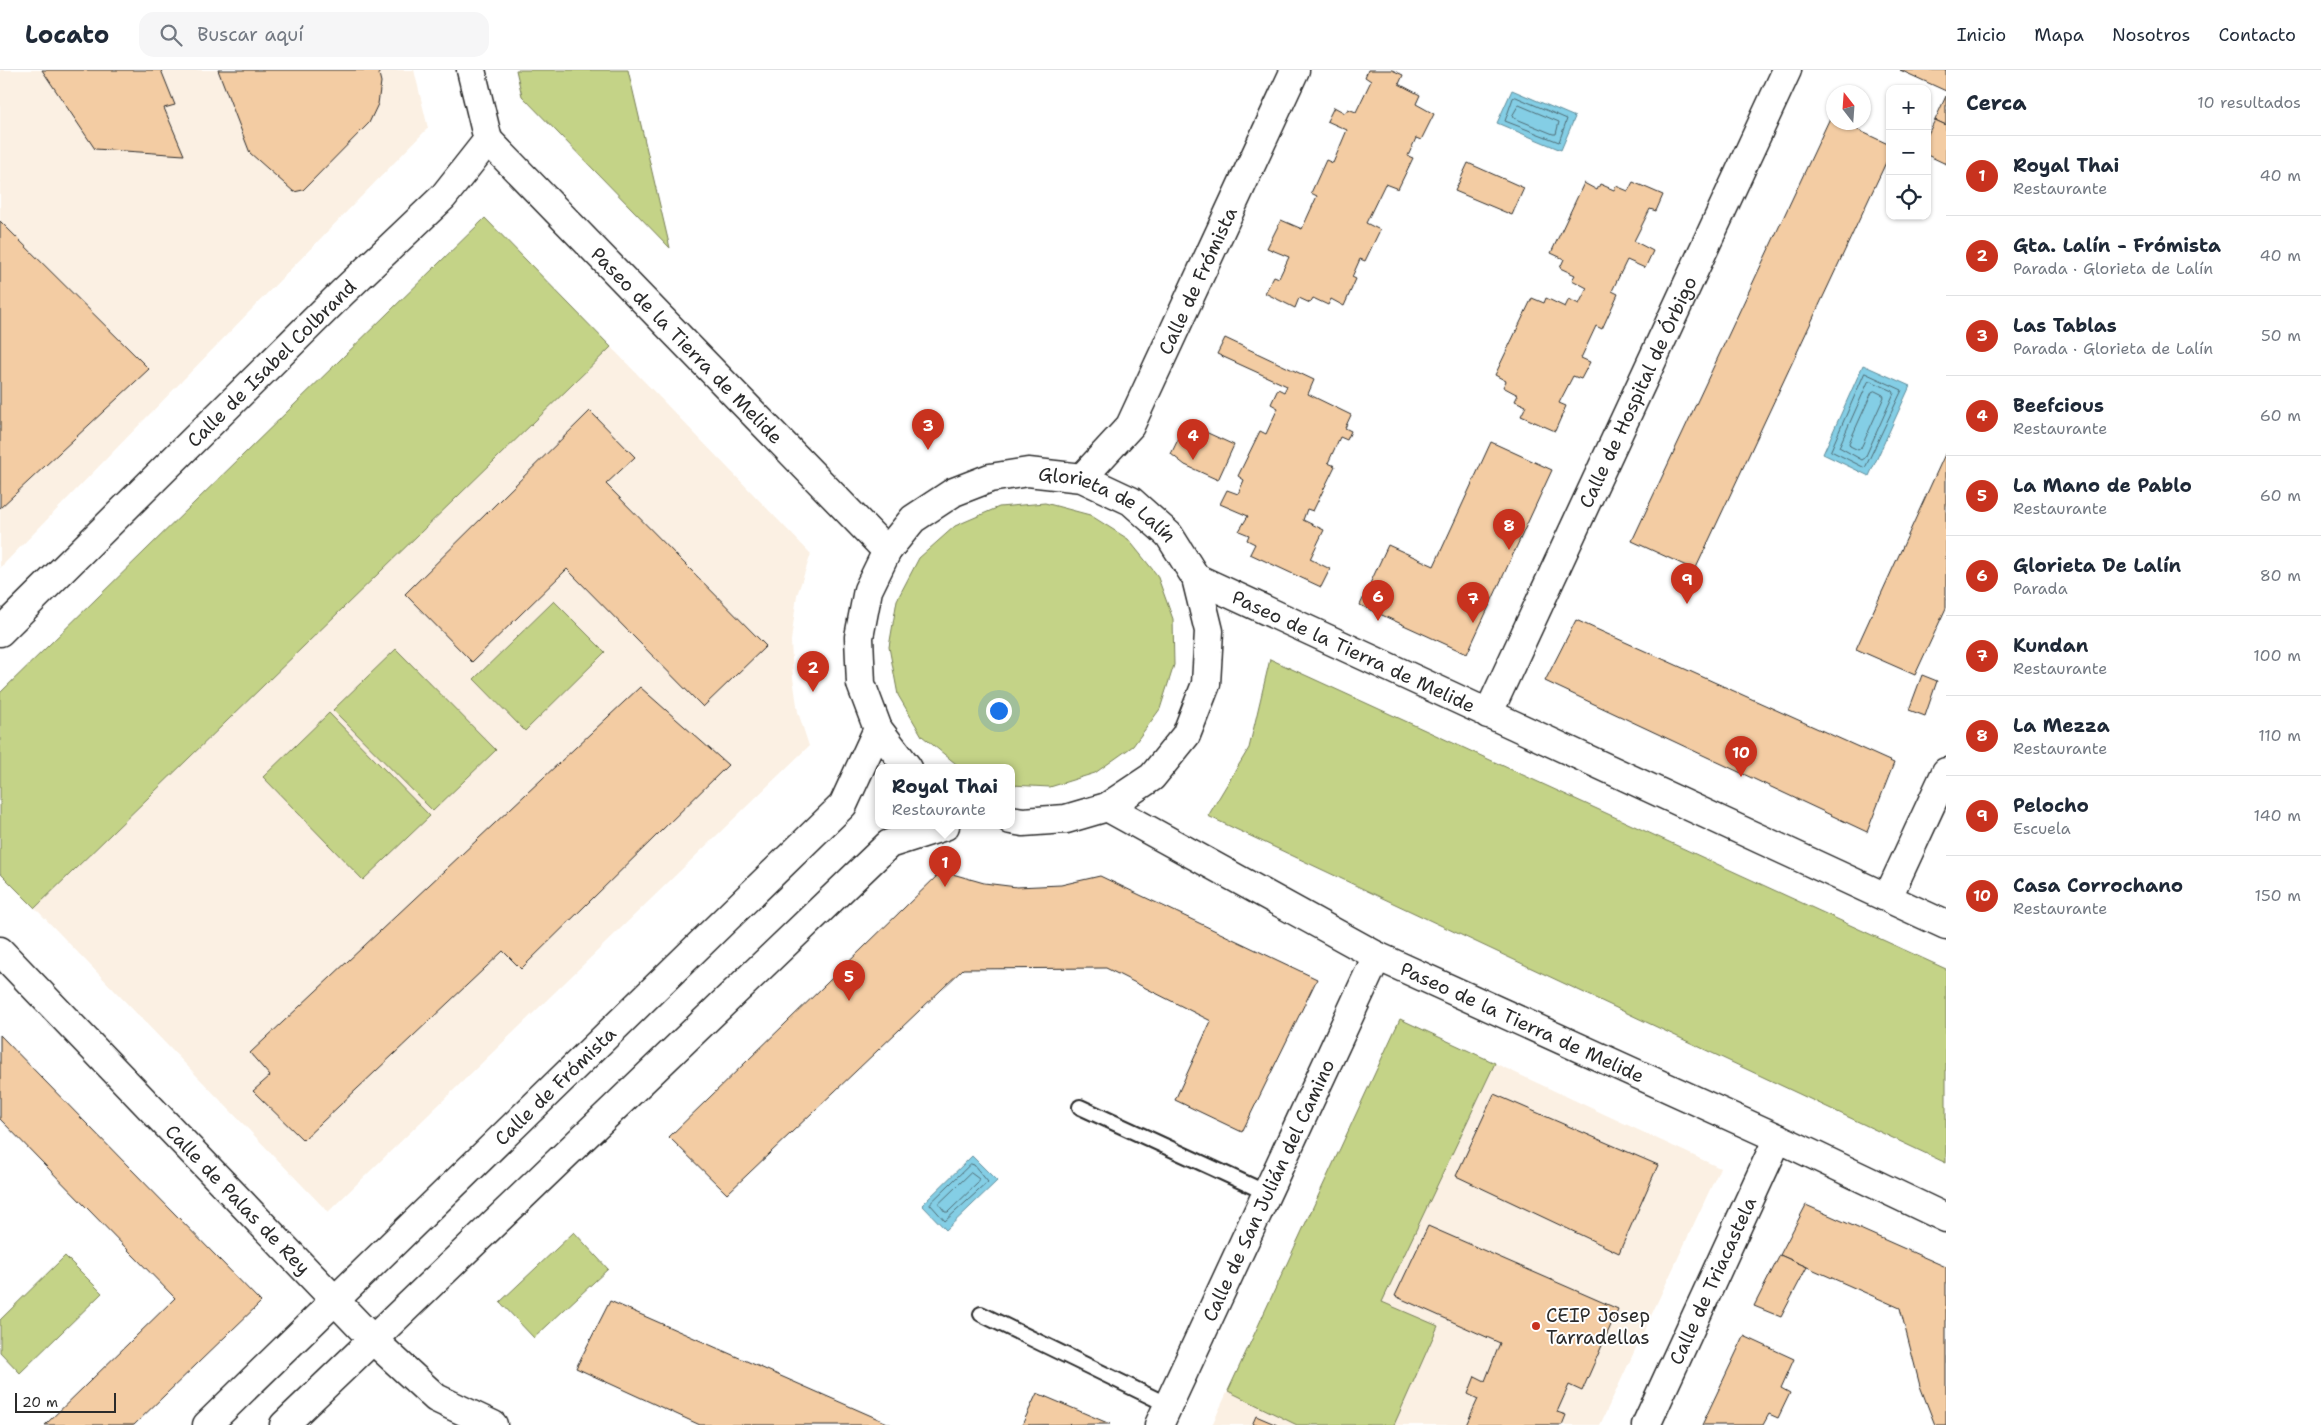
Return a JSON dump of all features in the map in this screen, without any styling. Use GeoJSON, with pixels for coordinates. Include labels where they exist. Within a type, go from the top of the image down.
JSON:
{"type":"FeatureCollection","features":[{"type":"Feature","properties":{"kind":"street"},"geometry":{"type":"LineString","coordinates":[[472,70],[488,140]]}},
{"type":"Feature","properties":{"kind":"street","name":"Calle de Frómista"},"geometry":{"type":"LineString","coordinates":[[1082,478],[1130,426],[1295,70]]}},
{"type":"Feature","properties":{"kind":"street","name":"Calle de Hospital de Órbigo"},"geometry":{"type":"LineString","coordinates":[[1488,714],[1787,70]]}},
{"type":"Feature","properties":{"kind":"street","name":"Paseo de la Tierra de Melide"},"geometry":{"type":"LineString","coordinates":[[488,140],[887,551]]}},
{"type":"Feature","properties":{"kind":"street","name":"Calle de Isabel Colbrand"},"geometry":{"type":"LineString","coordinates":[[0,632],[342,293],[444,197],[488,140]]}},
{"type":"Feature","properties":{"kind":"street","name":"Glorieta de Lalín"},"geometry":{"type":"LineString","coordinates":[[905,764],[878,729],[861,684],[859,636],[868,590],[887,551],[913,519],[954,492],[990,478],[1028,472],[1082,478],[1131,501],[1169,535],[1196,578],[1209,631],[1206,684],[1186,734],[1152,777],[1107,806],[1066,819],[1023,822],[1015,821]]}},
{"type":"Feature","properties":{"kind":"street","name":"Paseo de la Tierra de Melide"},"geometry":{"type":"LineString","coordinates":[[1196,578],[1946,925]]}},
{"type":"Feature","properties":{"kind":"street","name":"Calle de Frómista"},"geometry":{"type":"LineString","coordinates":[[207,1425],[844,804],[878,729]]}},
{"type":"Feature","properties":{"kind":"street"},"geometry":{"type":"LineString","coordinates":[[1888,897],[1946,772]]}},
{"type":"Feature","properties":{"kind":"street","name":"Paseo de la Tierra de Melide"},"geometry":{"type":"LineString","coordinates":[[1107,806],[1377,956],[1778,1138],[1946,1218]]}},
{"type":"Feature","properties":{"kind":"street"},"geometry":{"type":"LineString","coordinates":[[284,1425],[889,844],[936,829]]}},
{"type":"Feature","properties":{"kind":"street","name":"Calle de Palas de Rey"},"geometry":{"type":"LineString","coordinates":[[0,951],[372,1339],[436,1398],[493,1425]]}},
{"type":"Feature","properties":{"kind":"street","name":"Calle de San Julián del Camino"},"geometry":{"type":"LineString","coordinates":[[1164,1415],[1377,956]]}},
{"type":"Feature","properties":{"kind":"street","name":"Calle de Triacastela"},"geometry":{"type":"LineString","coordinates":[[1646,1425],[1778,1138]]}},
{"type":"Feature","properties":{"kind":"lane"},"geometry":{"type":"LineString","coordinates":[[1080,1107],[1266,1193]]}},
{"type":"Feature","properties":{"kind":"lane"},"geometry":{"type":"LineString","coordinates":[[981,1314],[1164,1415]]}},
{"type":"Feature","properties":{"kind":"shaded area"},"geometry":{"type":"Polygon","coordinates":[[[0,70],[414,70],[428,128],[0,568],[0,70]]]}},
{"type":"Feature","properties":{"kind":"shaded area"},"geometry":{"type":"Polygon","coordinates":[[[611,347],[811,554],[797,595],[791,641],[793,678],[798,712],[809,746],[328,1212],[35,908],[611,347]]]}},
{"type":"Feature","properties":{"kind":"shaded area"},"geometry":{"type":"Polygon","coordinates":[[[1400,1019],[1720,1168],[1600,1425],[1212,1425],[1400,1019]]]}},
{"type":"Feature","properties":{"kind":"green space"},"geometry":{"type":"Polygon","coordinates":[[[516,70],[628,70],[670,248],[522,96],[516,70]]]}},
{"type":"Feature","properties":{"kind":"green space"},"geometry":{"type":"Polygon","coordinates":[[[485,218],[611,347],[35,908],[0,873],[0,693],[485,218]]]}},
{"type":"Feature","properties":{"kind":"green space"},"geometry":{"type":"Polygon","coordinates":[[[1045,503],[1090,515],[1128,539],[1157,575],[1173,619],[1174,665],[1160,709],[1133,746],[1095,773],[1050,787],[1015,785],[1015,764],[956,764],[922,736],[898,695],[889,647],[897,600],[919,558],[955,526],[999,507],[1045,503]]]}},
{"type":"Feature","properties":{"kind":"green space"},"geometry":{"type":"Polygon","coordinates":[[[554,601],[605,652],[525,731],[474,679],[554,601]]]}},
{"type":"Feature","properties":{"kind":"green space"},"geometry":{"type":"Polygon","coordinates":[[[396,649],[496,750],[433,811],[333,710],[396,649]]]}},
{"type":"Feature","properties":{"kind":"green space"},"geometry":{"type":"Polygon","coordinates":[[[1270,659],[1946,969],[1946,1163],[1208,816],[1249,748],[1270,659]]]}},
{"type":"Feature","properties":{"kind":"green space"},"geometry":{"type":"Polygon","coordinates":[[[329,713],[430,816],[363,880],[263,777],[329,713]]]}},
{"type":"Feature","properties":{"kind":"green space"},"geometry":{"type":"Polygon","coordinates":[[[1400,1019],[1495,1063],[1382,1302],[1438,1326],[1394,1425],[1297,1425],[1228,1391],[1400,1019]]]}},
{"type":"Feature","properties":{"kind":"green space"},"geometry":{"type":"Polygon","coordinates":[[[574,1232],[608,1269],[534,1338],[500,1302],[574,1232]]]}},
{"type":"Feature","properties":{"kind":"green space"},"geometry":{"type":"Polygon","coordinates":[[[65,1256],[102,1293],[20,1373],[0,1352],[0,1320],[65,1256]]]}},
{"type":"Feature","properties":{"kind":"water"},"geometry":{"type":"Polygon","coordinates":[[[1512,90],[1575,117],[1561,150],[1497,123],[1512,90]]]}},
{"type":"Feature","properties":{"kind":"water"},"geometry":{"type":"Polygon","coordinates":[[[1863,365],[1910,386],[1869,476],[1823,454],[1863,365]]]}},
{"type":"Feature","properties":{"kind":"water"},"geometry":{"type":"Polygon","coordinates":[[[972,1156],[997,1181],[946,1230],[922,1205],[972,1156]]]}},
{"type":"Feature","properties":{"kind":"building"},"geometry":{"type":"Polygon","coordinates":[[[42,70],[161,70],[175,105],[164,108],[184,155],[95,149],[42,70]]]}},
{"type":"Feature","properties":{"kind":"building"},"geometry":{"type":"Polygon","coordinates":[[[218,70],[378,70],[381,82],[378,104],[369,123],[303,190],[294,192],[250,153],[218,70]]]}},
{"type":"Feature","properties":{"kind":"building"},"geometry":{"type":"Polygon","coordinates":[[[1368,70],[1392,70],[1403,75],[1399,84],[1420,95],[1416,104],[1434,114],[1421,140],[1416,138],[1408,156],[1413,158],[1398,189],[1385,184],[1366,223],[1380,230],[1365,261],[1360,259],[1352,277],[1356,279],[1344,306],[1331,299],[1328,305],[1313,298],[1310,303],[1299,298],[1295,308],[1265,293],[1274,276],[1279,278],[1289,257],[1267,248],[1281,220],[1302,229],[1317,196],[1311,193],[1326,160],[1333,163],[1347,130],[1327,121],[1334,107],[1345,113],[1348,109],[1356,112],[1371,81],[1365,77],[1368,70]]]}},
{"type":"Feature","properties":{"kind":"building"},"geometry":{"type":"Polygon","coordinates":[[[1900,70],[1946,70],[1946,91],[1900,70]]]}},
{"type":"Feature","properties":{"kind":"building"},"geometry":{"type":"Polygon","coordinates":[[[1946,96],[1946,125],[1935,120],[1946,96]]]}},
{"type":"Feature","properties":{"kind":"building"},"geometry":{"type":"Polygon","coordinates":[[[1935,120],[1946,125],[1946,164],[1931,157],[1931,128],[1935,120]]]}},
{"type":"Feature","properties":{"kind":"building"},"geometry":{"type":"Polygon","coordinates":[[[1826,127],[1826,130],[1858,130],[1886,143],[1886,163],[1695,570],[1632,541],[1826,127]]]}},
{"type":"Feature","properties":{"kind":"building"},"geometry":{"type":"Polygon","coordinates":[[[1468,163],[1524,188],[1512,215],[1455,191],[1468,163]]]}},
{"type":"Feature","properties":{"kind":"building"},"geometry":{"type":"Polygon","coordinates":[[[1633,182],[1663,195],[1656,211],[1650,209],[1634,241],[1653,251],[1645,268],[1627,260],[1612,291],[1618,294],[1602,329],[1596,326],[1581,358],[1590,362],[1581,379],[1573,376],[1559,403],[1566,406],[1555,431],[1521,416],[1526,406],[1515,401],[1518,395],[1503,387],[1506,381],[1495,375],[1532,298],[1544,303],[1546,298],[1565,307],[1569,299],[1579,304],[1587,288],[1572,280],[1575,275],[1560,268],[1564,259],[1551,253],[1584,183],[1597,190],[1600,184],[1614,190],[1616,186],[1628,191],[1633,182]]]}},
{"type":"Feature","properties":{"kind":"building"},"geometry":{"type":"Polygon","coordinates":[[[0,221],[149,369],[0,508],[0,221]]]}},
{"type":"Feature","properties":{"kind":"building"},"geometry":{"type":"Polygon","coordinates":[[[1225,338],[1314,380],[1308,394],[1351,415],[1345,428],[1351,431],[1347,440],[1340,437],[1328,463],[1335,466],[1313,511],[1307,509],[1303,520],[1324,530],[1310,559],[1330,569],[1321,587],[1250,554],[1255,544],[1247,540],[1249,535],[1239,531],[1248,516],[1220,504],[1227,490],[1238,494],[1244,480],[1238,476],[1260,431],[1266,434],[1278,408],[1271,404],[1278,389],[1284,392],[1287,386],[1217,354],[1225,338]]]}},
{"type":"Feature","properties":{"kind":"building"},"geometry":{"type":"Polygon","coordinates":[[[590,411],[635,457],[606,484],[766,646],[703,707],[567,569],[472,662],[405,594],[590,411]]]}},
{"type":"Feature","properties":{"kind":"building"},"geometry":{"type":"Polygon","coordinates":[[[1186,423],[1234,445],[1218,480],[1185,465],[1171,454],[1186,423]]]}},
{"type":"Feature","properties":{"kind":"building"},"geometry":{"type":"Polygon","coordinates":[[[1491,442],[1552,470],[1467,654],[1360,605],[1388,545],[1434,566],[1491,442]]]}},
{"type":"Feature","properties":{"kind":"building"},"geometry":{"type":"Polygon","coordinates":[[[1946,452],[1946,608],[1915,675],[1856,649],[1946,452]]]}},
{"type":"Feature","properties":{"kind":"building"},"geometry":{"type":"Polygon","coordinates":[[[1576,620],[1894,763],[1867,832],[1545,681],[1576,620]]]}},
{"type":"Feature","properties":{"kind":"building"},"geometry":{"type":"Polygon","coordinates":[[[1922,675],[1937,681],[1925,716],[1909,710],[1922,675]]]}},
{"type":"Feature","properties":{"kind":"building"},"geometry":{"type":"Polygon","coordinates":[[[640,687],[728,765],[521,969],[503,951],[303,1140],[253,1091],[270,1076],[250,1053],[640,687]]]}},
{"type":"Feature","properties":{"kind":"building"},"geometry":{"type":"Polygon","coordinates":[[[942,871],[984,883],[1017,887],[1061,885],[1100,876],[1317,979],[1242,1132],[1175,1100],[1211,1021],[1106,968],[963,969],[727,1194],[669,1137],[942,871]]]}},
{"type":"Feature","properties":{"kind":"building"},"geometry":{"type":"Polygon","coordinates":[[[0,1035],[261,1302],[134,1425],[45,1425],[175,1298],[0,1119],[0,1035]]]}},
{"type":"Feature","properties":{"kind":"building"},"geometry":{"type":"Polygon","coordinates":[[[1494,1094],[1658,1165],[1619,1253],[1456,1176],[1494,1094]]]}},
{"type":"Feature","properties":{"kind":"building"},"geometry":{"type":"Polygon","coordinates":[[[1806,1205],[1946,1267],[1946,1425],[1935,1425],[1920,1386],[1900,1308],[1780,1255],[1806,1205]]]}},
{"type":"Feature","properties":{"kind":"building","name":"CEIP Josep Tarradellas"},"geometry":{"type":"Polygon","coordinates":[[[1428,1226],[1618,1309],[1582,1391],[1569,1385],[1557,1412],[1566,1415],[1562,1425],[1466,1425],[1478,1399],[1468,1394],[1475,1376],[1485,1381],[1500,1343],[1395,1296],[1428,1226]]]}},
{"type":"Feature","properties":{"kind":"building"},"geometry":{"type":"Polygon","coordinates":[[[1780,1255],[1807,1267],[1781,1317],[1754,1306],[1780,1255]]]}},
{"type":"Feature","properties":{"kind":"building"},"geometry":{"type":"Polygon","coordinates":[[[610,1301],[892,1425],[700,1425],[576,1368],[610,1301]]]}},
{"type":"Feature","properties":{"kind":"building"},"geometry":{"type":"Polygon","coordinates":[[[1744,1336],[1794,1359],[1781,1388],[1790,1393],[1778,1418],[1769,1414],[1763,1425],[1702,1425],[1744,1336]]]}},
{"type":"Feature","properties":{"kind":"building"},"geometry":{"type":"Polygon","coordinates":[[[1037,1393],[1110,1424],[1022,1425],[1037,1393]]]}},
{"type":"Feature","properties":{"kind":"building"},"geometry":{"type":"Polygon","coordinates":[[[1256,1416],[1277,1425],[1252,1425],[1256,1416]]]}},
{"type":"Feature","properties":{"kind":"place","name":"Las Tablas"},"geometry":{"type":"Point","coordinates":[928,450]}},
{"type":"Feature","properties":{"kind":"place","name":"Beefcious"},"geometry":{"type":"Point","coordinates":[1193,460]}},
{"type":"Feature","properties":{"kind":"place","name":"La Mezza"},"geometry":{"type":"Point","coordinates":[1509,550]}},
{"type":"Feature","properties":{"kind":"place","name":"Pelocho"},"geometry":{"type":"Point","coordinates":[1687,604]}},
{"type":"Feature","properties":{"kind":"place","name":"Glorieta De Lalín"},"geometry":{"type":"Point","coordinates":[1378,621]}},
{"type":"Feature","properties":{"kind":"place","name":"Kundan"},"geometry":{"type":"Point","coordinates":[1473,623]}},
{"type":"Feature","properties":{"kind":"place","name":"Gta. Lalín - Frómista"},"geometry":{"type":"Point","coordinates":[813,692]}},
{"type":"Feature","properties":{"kind":"place","name":"Casa Corrochano"},"geometry":{"type":"Point","coordinates":[1741,777]}},
{"type":"Feature","properties":{"kind":"place","name":"Royal Thai"},"geometry":{"type":"Point","coordinates":[945,887]}},
{"type":"Feature","properties":{"kind":"place","name":"La Mano de Pablo"},"geometry":{"type":"Point","coordinates":[849,1001]}},
{"type":"Feature","properties":{"kind":"place","name":"CEIP Josep Tarradellas"},"geometry":{"type":"Point","coordinates":[1536,1326]}}]}
